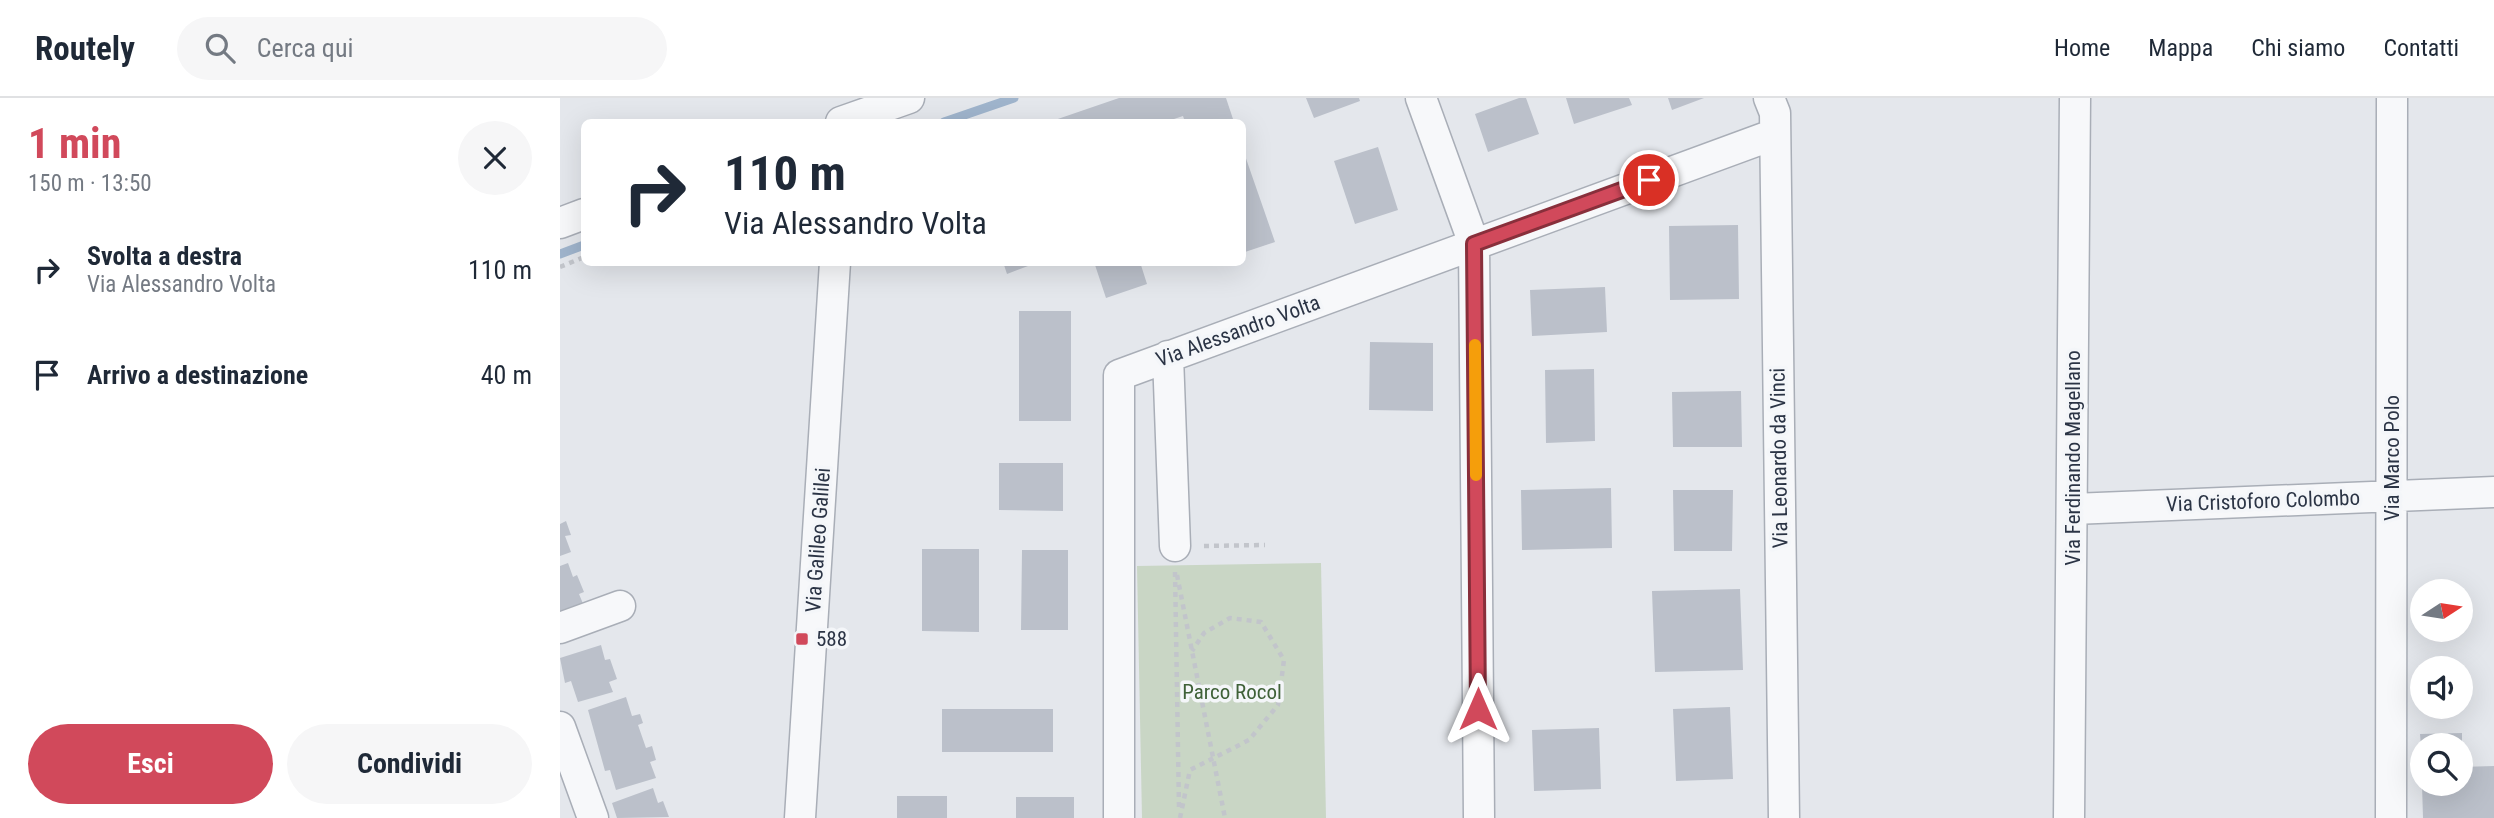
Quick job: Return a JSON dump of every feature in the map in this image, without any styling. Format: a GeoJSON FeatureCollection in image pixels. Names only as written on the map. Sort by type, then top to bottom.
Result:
{"type":"FeatureCollection","features":[{"type":"Feature","properties":{"kind":"street"},"geometry":{"type":"LineString","coordinates":[[851,116],[909,98]]}},
{"type":"Feature","properties":{"kind":"street"},"geometry":{"type":"LineString","coordinates":[[1421,98],[1474,244],[1479,818]]}},
{"type":"Feature","properties":{"kind":"street","name":"Via Leonardo da Vinci"},"geometry":{"type":"LineString","coordinates":[[1769,98],[1774,113],[1784,818]]}},
{"type":"Feature","properties":{"kind":"street","name":"Via Ferdinando Magellano"},"geometry":{"type":"LineString","coordinates":[[2069,818],[2075,98]]}},
{"type":"Feature","properties":{"kind":"street","name":"Via Marco Polo"},"geometry":{"type":"LineString","coordinates":[[2391,818],[2392,98]]}},
{"type":"Feature","properties":{"kind":"street","name":"Via Alessandro Volta"},"geometry":{"type":"LineString","coordinates":[[1119,818],[1119,375],[1774,134]]}},
{"type":"Feature","properties":{"kind":"street"},"geometry":{"type":"LineString","coordinates":[[560,223],[581,216]]}},
{"type":"Feature","properties":{"kind":"street","name":"Via Galileo Galilei"},"geometry":{"type":"LineString","coordinates":[[800,818],[835,266]]}},
{"type":"Feature","properties":{"kind":"street"},"geometry":{"type":"LineString","coordinates":[[1168,356],[1175,546]]}},
{"type":"Feature","properties":{"kind":"street","name":"Via Cristoforo Colombo"},"geometry":{"type":"LineString","coordinates":[[2073,509],[2494,492]]}},
{"type":"Feature","properties":{"kind":"street"},"geometry":{"type":"LineString","coordinates":[[560,628],[620,606]]}},
{"type":"Feature","properties":{"kind":"street"},"geometry":{"type":"LineString","coordinates":[[560,727],[593,818]]}},
{"type":"Feature","properties":{"kind":"path"},"geometry":{"type":"LineString","coordinates":[[560,267],[581,258]]}},
{"type":"Feature","properties":{"kind":"path"},"geometry":{"type":"LineString","coordinates":[[1179,817],[1175,564],[1225,818]]}},
{"type":"Feature","properties":{"kind":"path"},"geometry":{"type":"LineString","coordinates":[[1179,817],[1190,770],[1249,740],[1278,705],[1284,660],[1261,622],[1230,618],[1204,633],[1192,651]]}},
{"type":"Feature","properties":{"kind":"green space","name":"Parco Rocol"},"geometry":{"type":"Polygon","coordinates":[[[1321,563],[1326,818],[1142,818],[1137,566],[1321,563]]]}},
{"type":"Feature","properties":{"kind":"building"},"geometry":{"type":"Polygon","coordinates":[[[1119,98],[1226,98],[1233,119],[1184,119],[1183,116],[1174,119],[1058,119],[1119,98]]]}},
{"type":"Feature","properties":{"kind":"building"},"geometry":{"type":"Polygon","coordinates":[[[1306,98],[1359,98],[1360,101],[1314,118],[1306,98]]]}},
{"type":"Feature","properties":{"kind":"building"},"geometry":{"type":"Polygon","coordinates":[[[1526,98],[1539,134],[1488,152],[1475,114],[1526,98]]]}},
{"type":"Feature","properties":{"kind":"building"},"geometry":{"type":"Polygon","coordinates":[[[1566,98],[1629,98],[1632,105],[1574,124],[1566,98]]]}},
{"type":"Feature","properties":{"kind":"building"},"geometry":{"type":"Polygon","coordinates":[[[1668,98],[1704,98],[1672,110],[1668,98]]]}},
{"type":"Feature","properties":{"kind":"building"},"geometry":{"type":"Polygon","coordinates":[[[1378,147],[1398,210],[1355,224],[1334,161],[1378,147]]]}},
{"type":"Feature","properties":{"kind":"building"},"geometry":{"type":"Polygon","coordinates":[[[1246,159],[1275,242],[1246,252],[1246,159]]]}},
{"type":"Feature","properties":{"kind":"building"},"geometry":{"type":"Polygon","coordinates":[[[1738,225],[1739,299],[1670,300],[1669,226],[1738,225]]]}},
{"type":"Feature","properties":{"kind":"building"},"geometry":{"type":"Polygon","coordinates":[[[1004,266],[1028,266],[1007,274],[1004,266]]]}},
{"type":"Feature","properties":{"kind":"building"},"geometry":{"type":"Polygon","coordinates":[[[1095,266],[1141,266],[1147,284],[1106,298],[1095,266]]]}},
{"type":"Feature","properties":{"kind":"building"},"geometry":{"type":"Polygon","coordinates":[[[1605,287],[1607,332],[1532,336],[1530,290],[1605,287]]]}},
{"type":"Feature","properties":{"kind":"building"},"geometry":{"type":"Polygon","coordinates":[[[1019,311],[1071,311],[1071,421],[1019,421],[1019,311]]]}},
{"type":"Feature","properties":{"kind":"building"},"geometry":{"type":"Polygon","coordinates":[[[1370,342],[1433,343],[1433,411],[1369,410],[1370,342]]]}},
{"type":"Feature","properties":{"kind":"building"},"geometry":{"type":"Polygon","coordinates":[[[1594,369],[1595,441],[1546,443],[1545,370],[1594,369]]]}},
{"type":"Feature","properties":{"kind":"building"},"geometry":{"type":"Polygon","coordinates":[[[1741,391],[1742,447],[1673,447],[1672,392],[1741,391]]]}},
{"type":"Feature","properties":{"kind":"building"},"geometry":{"type":"Polygon","coordinates":[[[999,463],[1063,463],[1063,511],[999,510],[999,463]]]}},
{"type":"Feature","properties":{"kind":"building"},"geometry":{"type":"Polygon","coordinates":[[[1611,488],[1612,548],[1522,550],[1521,490],[1611,488]]]}},
{"type":"Feature","properties":{"kind":"building"},"geometry":{"type":"Polygon","coordinates":[[[1673,490],[1733,490],[1732,551],[1674,551],[1673,490]]]}},
{"type":"Feature","properties":{"kind":"building"},"geometry":{"type":"Polygon","coordinates":[[[566,521],[571,535],[565,536],[571,552],[560,556],[560,524],[566,521]]]}},
{"type":"Feature","properties":{"kind":"building"},"geometry":{"type":"Polygon","coordinates":[[[922,549],[979,549],[979,632],[922,631],[922,549]]]}},
{"type":"Feature","properties":{"kind":"building"},"geometry":{"type":"Polygon","coordinates":[[[1022,550],[1068,550],[1068,630],[1021,630],[1022,550]]]}},
{"type":"Feature","properties":{"kind":"building"},"geometry":{"type":"Polygon","coordinates":[[[568,563],[573,577],[577,575],[584,592],[579,594],[584,606],[560,614],[560,566],[568,563]]]}},
{"type":"Feature","properties":{"kind":"building"},"geometry":{"type":"Polygon","coordinates":[[[1740,589],[1743,670],[1655,672],[1652,591],[1740,589]]]}},
{"type":"Feature","properties":{"kind":"building"},"geometry":{"type":"Polygon","coordinates":[[[601,645],[605,660],[610,659],[617,679],[609,682],[613,692],[578,702],[571,681],[565,683],[560,658],[601,645]]]}},
{"type":"Feature","properties":{"kind":"building"},"geometry":{"type":"Polygon","coordinates":[[[626,697],[632,716],[640,714],[643,723],[638,725],[646,748],[652,746],[656,760],[650,762],[656,778],[616,790],[610,770],[605,771],[588,710],[626,697]]]}},
{"type":"Feature","properties":{"kind":"building"},"geometry":{"type":"Polygon","coordinates":[[[1730,707],[1733,779],[1676,781],[1673,709],[1730,707]]]}},
{"type":"Feature","properties":{"kind":"building"},"geometry":{"type":"Polygon","coordinates":[[[942,709],[1053,709],[1053,752],[942,752],[942,709]]]}},
{"type":"Feature","properties":{"kind":"building"},"geometry":{"type":"Polygon","coordinates":[[[1599,728],[1601,789],[1534,791],[1532,730],[1599,728]]]}},
{"type":"Feature","properties":{"kind":"building"},"geometry":{"type":"Polygon","coordinates":[[[2494,766],[2494,818],[2423,818],[2422,796],[2473,796],[2473,767],[2494,766]]]}},
{"type":"Feature","properties":{"kind":"building"},"geometry":{"type":"Polygon","coordinates":[[[653,788],[658,803],[663,801],[669,817],[617,818],[612,803],[653,788]]]}},
{"type":"Feature","properties":{"kind":"building"},"geometry":{"type":"Polygon","coordinates":[[[897,796],[947,796],[947,818],[897,818],[897,796]]]}},
{"type":"Feature","properties":{"kind":"building"},"geometry":{"type":"Polygon","coordinates":[[[1016,797],[1074,797],[1074,818],[1016,818],[1016,797]]]}},
{"type":"Feature","properties":{"kind":"waterway"},"geometry":{"type":"LineString","coordinates":[[953,119],[1014,98]]}},
{"type":"Feature","properties":{"kind":"waterway"},"geometry":{"type":"LineString","coordinates":[[560,254],[581,246]]}},
{"type":"Feature","properties":{"kind":"slow traffic"},"geometry":{"type":"LineString","coordinates":[[1475,345],[1476,475]]}},
{"type":"Feature","properties":{"kind":"place","name":"588"},"geometry":{"type":"Point","coordinates":[802,639]}},
{"type":"Feature","properties":{"kind":"route"},"geometry":{"type":"LineString","coordinates":[[1478,709],[1474,244],[1649,180]]}}]}
